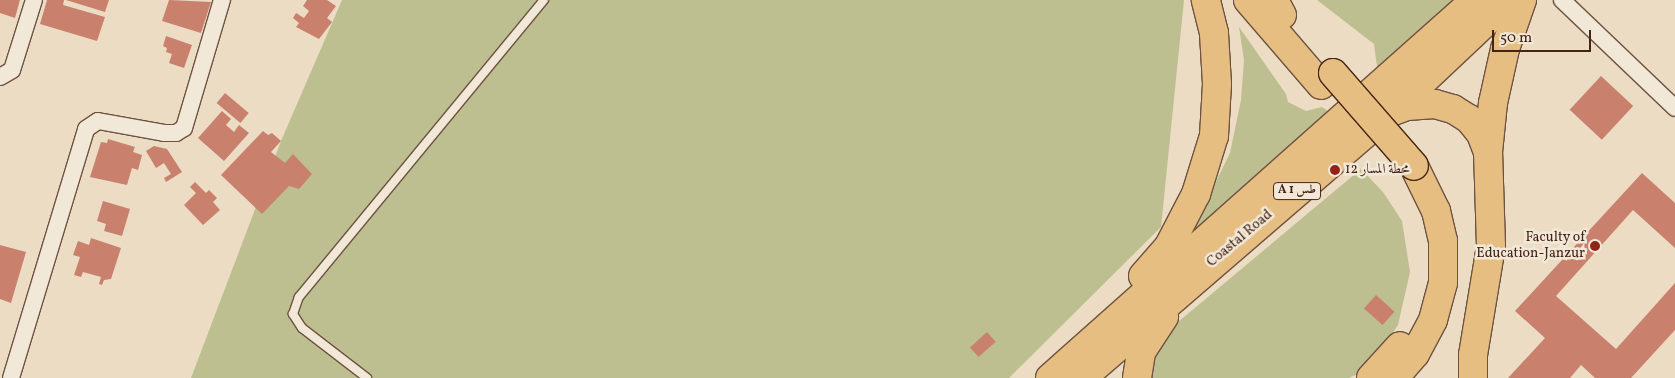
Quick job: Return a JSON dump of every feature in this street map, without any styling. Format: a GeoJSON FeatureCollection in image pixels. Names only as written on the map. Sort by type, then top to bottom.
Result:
{"type":"FeatureCollection","features":[{"type":"Feature","properties":{"kind":"highway"},"geometry":{"type":"LineString","coordinates":[[1093,337],[1168,246],[1196,194],[1214,136],[1217,84],[1214,33],[1206,0]]}},
{"type":"Feature","properties":{"kind":"highway"},"geometry":{"type":"LineString","coordinates":[[1248,0],[1327,80],[1407,171],[1436,211],[1443,241],[1443,283],[1433,320],[1416,354],[1394,378]]}},
{"type":"Feature","properties":{"kind":"highway"},"geometry":{"type":"LineString","coordinates":[[1450,24],[1465,0]]}},
{"type":"Feature","properties":{"kind":"highway","name":"Coastal Road"},"geometry":{"type":"LineString","coordinates":[[1050,378],[1093,337],[1475,0]]}},
{"type":"Feature","properties":{"kind":"highway","name":"Coastal Road"},"geometry":{"type":"LineString","coordinates":[[1082,378],[1194,278],[1389,113],[1509,0]]}},
{"type":"Feature","properties":{"kind":"highway"},"geometry":{"type":"LineString","coordinates":[[1473,378],[1473,354],[1491,246],[1488,152],[1493,103],[1505,49],[1522,0]]}},
{"type":"Feature","properties":{"kind":"highway"},"geometry":{"type":"LineString","coordinates":[[1275,5],[1327,80]]}},
{"type":"Feature","properties":{"kind":"highway"},"geometry":{"type":"LineString","coordinates":[[1389,113],[1407,106],[1435,104],[1453,109],[1469,119],[1481,134],[1488,152]]}},
{"type":"Feature","properties":{"kind":"highway"},"geometry":{"type":"LineString","coordinates":[[1371,378],[1400,345],[1417,312],[1425,279],[1424,233],[1410,190],[1407,171]]}},
{"type":"Feature","properties":{"kind":"highway"},"geometry":{"type":"LineString","coordinates":[[1136,378],[1142,352],[1151,335],[1194,278]]}},
{"type":"Feature","properties":{"kind":"street"},"geometry":{"type":"LineString","coordinates":[[0,76],[12,70],[34,0]]}},
{"type":"Feature","properties":{"kind":"street"},"geometry":{"type":"LineString","coordinates":[[11,378],[86,130],[98,121],[164,133],[176,133],[184,128],[222,0]]}},
{"type":"Feature","properties":{"kind":"street"},"geometry":{"type":"LineString","coordinates":[[1562,0],[1675,108]]}},
{"type":"Feature","properties":{"kind":"lane"},"geometry":{"type":"LineString","coordinates":[[367,378],[302,328],[293,314],[299,297],[544,0]]}},
{"type":"Feature","properties":{"kind":"green space"},"geometry":{"type":"Polygon","coordinates":[[[342,0],[1184,0],[1161,227],[1009,378],[191,378],[281,141],[342,0]]]}},
{"type":"Feature","properties":{"kind":"green space"},"geometry":{"type":"Polygon","coordinates":[[[1317,0],[1453,0],[1399,57],[1378,74],[1374,44],[1317,0]]]}},
{"type":"Feature","properties":{"kind":"green space"},"geometry":{"type":"Polygon","coordinates":[[[1239,27],[1286,94],[1288,102],[1306,111],[1322,107],[1332,114],[1182,250],[1230,153],[1241,100],[1244,60],[1239,27]]]}},
{"type":"Feature","properties":{"kind":"green space"},"geometry":{"type":"Polygon","coordinates":[[[1361,169],[1383,192],[1402,221],[1410,272],[1398,325],[1380,352],[1362,372],[1349,378],[1148,378],[1152,352],[1166,332],[1361,169]]]}},
{"type":"Feature","properties":{"kind":"building"},"geometry":{"type":"Polygon","coordinates":[[[0,0],[20,0],[15,18],[0,13],[0,0]]]}},
{"type":"Feature","properties":{"kind":"building"},"geometry":{"type":"Polygon","coordinates":[[[47,0],[64,0],[63,5],[105,17],[97,41],[40,24],[47,0]]]}},
{"type":"Feature","properties":{"kind":"building"},"geometry":{"type":"Polygon","coordinates":[[[66,0],[109,0],[105,12],[66,0]]]}},
{"type":"Feature","properties":{"kind":"building"},"geometry":{"type":"Polygon","coordinates":[[[169,0],[211,2],[201,33],[162,21],[169,0]]]}},
{"type":"Feature","properties":{"kind":"building"},"geometry":{"type":"Polygon","coordinates":[[[307,0],[327,0],[336,6],[327,18],[332,22],[319,39],[296,27],[299,23],[293,18],[296,13],[304,18],[309,11],[303,6],[307,0]]]}},
{"type":"Feature","properties":{"kind":"building"},"geometry":{"type":"Polygon","coordinates":[[[166,36],[192,45],[184,68],[169,63],[172,54],[166,52],[167,48],[163,46],[166,36]]]}},
{"type":"Feature","properties":{"kind":"building"},"geometry":{"type":"Polygon","coordinates":[[[1601,76],[1633,106],[1602,140],[1570,110],[1601,76]]]}},
{"type":"Feature","properties":{"kind":"building"},"geometry":{"type":"Polygon","coordinates":[[[225,93],[249,113],[240,123],[217,103],[225,93]]]}},
{"type":"Feature","properties":{"kind":"building"},"geometry":{"type":"Polygon","coordinates":[[[222,111],[231,119],[226,125],[234,132],[239,125],[249,133],[224,161],[198,138],[222,111]]]}},
{"type":"Feature","properties":{"kind":"building"},"geometry":{"type":"Polygon","coordinates":[[[263,131],[268,135],[272,133],[281,141],[271,152],[285,163],[293,154],[312,174],[299,189],[289,186],[262,214],[221,175],[263,131]]]}},
{"type":"Feature","properties":{"kind":"building"},"geometry":{"type":"Polygon","coordinates":[[[108,139],[135,147],[133,152],[142,155],[138,170],[132,168],[127,185],[90,177],[101,142],[107,143],[108,139]]]}},
{"type":"Feature","properties":{"kind":"building"},"geometry":{"type":"Polygon","coordinates":[[[154,146],[167,149],[182,172],[166,182],[164,178],[171,174],[164,163],[156,168],[146,151],[154,146]]]}},
{"type":"Feature","properties":{"kind":"building"},"geometry":{"type":"Polygon","coordinates":[[[1642,173],[1675,203],[1675,248],[1633,210],[1556,296],[1616,349],[1675,283],[1675,330],[1631,378],[1595,378],[1581,365],[1570,378],[1508,378],[1545,338],[1515,311],[1642,173]]]}},
{"type":"Feature","properties":{"kind":"building"},"geometry":{"type":"Polygon","coordinates":[[[195,182],[206,193],[209,190],[217,198],[213,202],[220,210],[203,225],[184,205],[196,193],[190,187],[195,182]]]}},
{"type":"Feature","properties":{"kind":"building"},"geometry":{"type":"Polygon","coordinates":[[[103,201],[130,209],[122,236],[104,231],[106,224],[97,221],[103,201]]]}},
{"type":"Feature","properties":{"kind":"building"},"geometry":{"type":"Polygon","coordinates":[[[91,238],[121,248],[111,279],[104,280],[102,285],[99,284],[101,277],[83,272],[81,277],[74,275],[80,257],[73,255],[78,241],[89,245],[91,238]]]}},
{"type":"Feature","properties":{"kind":"building"},"geometry":{"type":"Polygon","coordinates":[[[0,245],[26,252],[11,303],[0,299],[0,245]]]}},
{"type":"Feature","properties":{"kind":"building"},"geometry":{"type":"Polygon","coordinates":[[[1376,295],[1395,312],[1383,325],[1364,308],[1376,295]]]}},
{"type":"Feature","properties":{"kind":"building"},"geometry":{"type":"Polygon","coordinates":[[[987,332],[996,342],[979,357],[970,347],[987,332]]]}},
{"type":"Feature","properties":{"kind":"place","name":"محطة المسار 12"},"geometry":{"type":"Point","coordinates":[1335,170]}},
{"type":"Feature","properties":{"kind":"place","name":"Faculty of Education-Janzur"},"geometry":{"type":"Point","coordinates":[1595,246]}}]}
